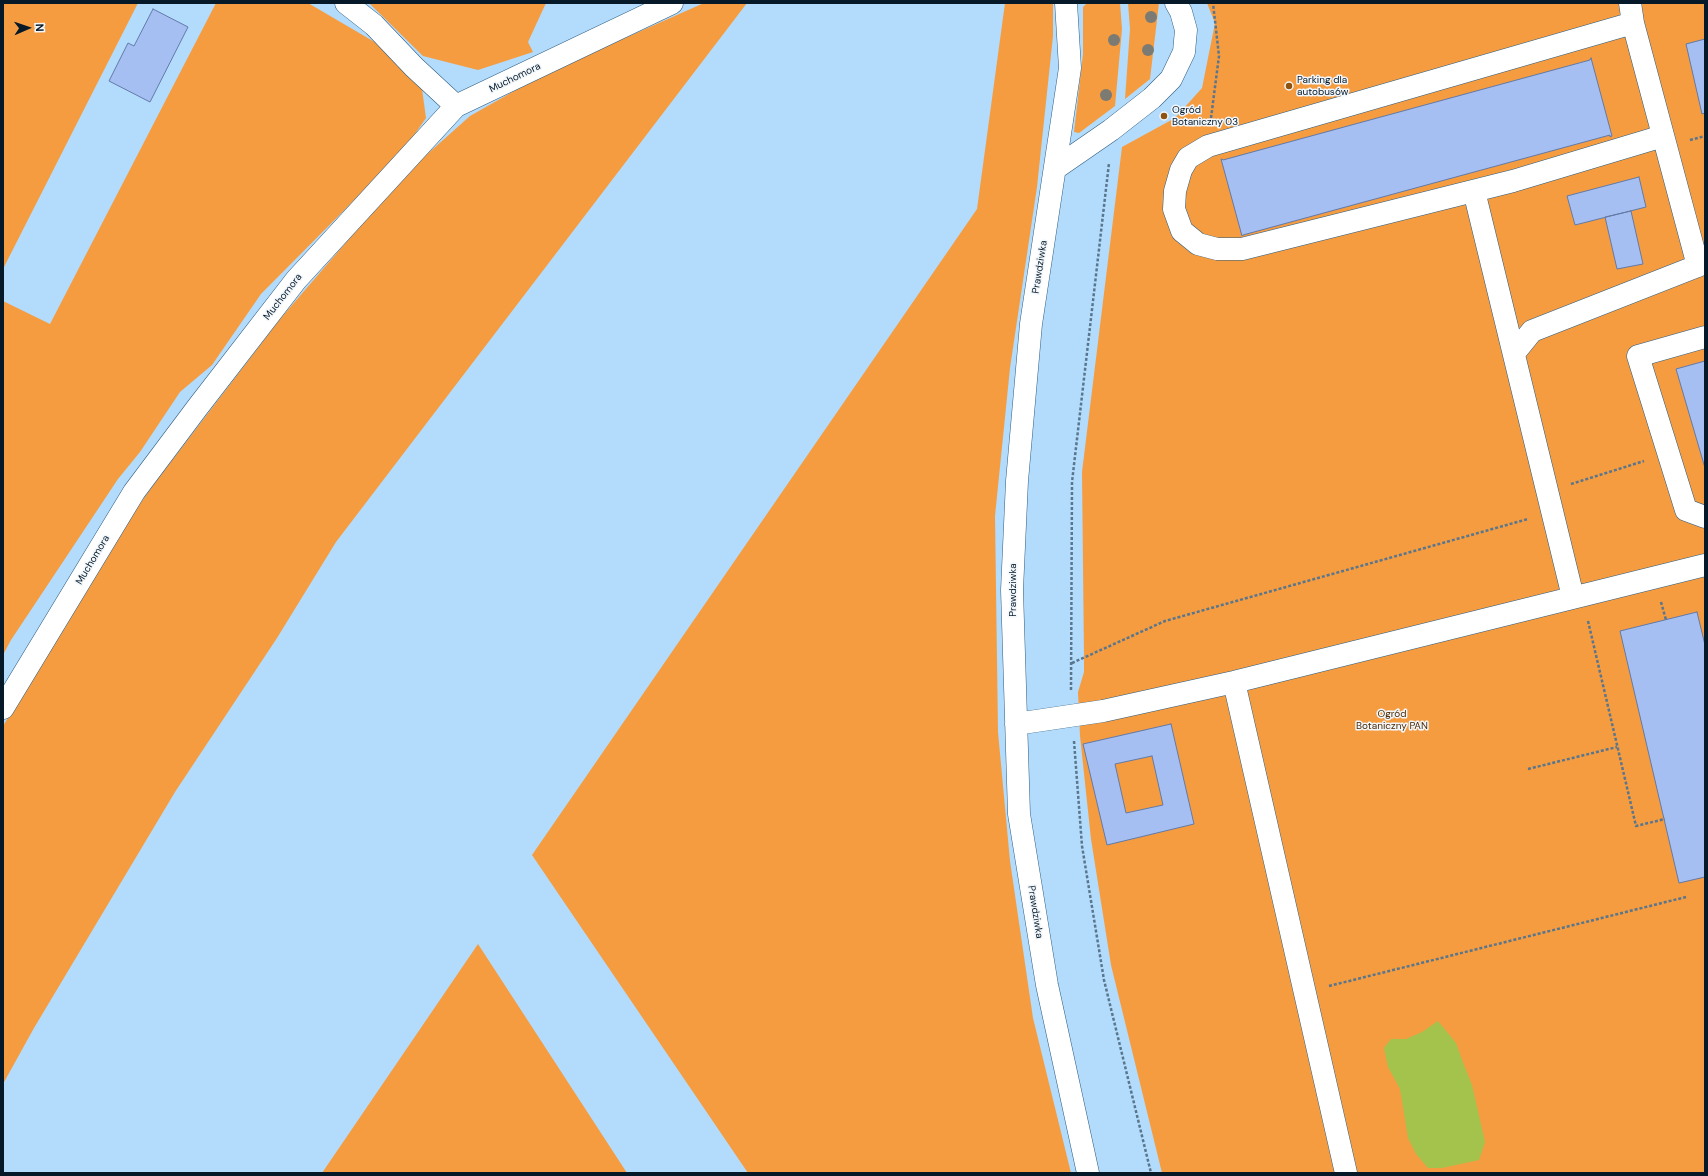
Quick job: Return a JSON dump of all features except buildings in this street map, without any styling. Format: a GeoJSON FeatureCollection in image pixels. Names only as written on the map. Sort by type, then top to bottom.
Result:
{"type":"FeatureCollection","features":[{"type":"Feature","properties":{"kind":"street"},"geometry":{"type":"LineString","coordinates":[[346,3],[374,25],[414,67],[456,106]]}},
{"type":"Feature","properties":{"kind":"street","name":"Muchomora"},"geometry":{"type":"LineString","coordinates":[[3,708],[134,492],[183,426],[296,280],[456,106],[672,3]]}},
{"type":"Feature","properties":{"kind":"street","name":"Prawdziwka"},"geometry":{"type":"LineString","coordinates":[[1066,3],[1070,68],[1056,168],[1031,324],[1017,481],[1012,590],[1019,814],[1047,985],[1088,1173]]}},
{"type":"Feature","properties":{"kind":"street"},"geometry":{"type":"LineString","coordinates":[[1056,168],[1111,130],[1152,98],[1171,79],[1184,52],[1186,30],[1181,12],[1176,3]]}},
{"type":"Feature","properties":{"kind":"street"},"geometry":{"type":"LineString","coordinates":[[1515,352],[1532,331],[1702,265],[1663,136],[1631,13],[1208,146],[1188,158],[1181,170],[1175,190],[1174,209],[1182,232],[1198,244],[1217,249],[1242,249],[1474,191],[1663,136]]}},
{"type":"Feature","properties":{"kind":"street"},"geometry":{"type":"LineString","coordinates":[[1474,191],[1551,502],[1578,596]]}},
{"type":"Feature","properties":{"kind":"street"},"geometry":{"type":"LineString","coordinates":[[1705,337],[1638,356],[1686,510],[1705,517]]}},
{"type":"Feature","properties":{"kind":"street"},"geometry":{"type":"LineString","coordinates":[[1016,724],[1103,711],[1234,682],[1705,565]]}},
{"type":"Feature","properties":{"kind":"street"},"geometry":{"type":"LineString","coordinates":[[1234,682],[1346,1173]]}},
{"type":"Feature","properties":{"kind":"path"},"geometry":{"type":"LineString","coordinates":[[1208,146],[1220,56],[1213,3]]}},
{"type":"Feature","properties":{"kind":"path"},"geometry":{"type":"LineString","coordinates":[[1109,163],[1072,482],[1072,716],[1082,846],[1104,980],[1151,1173]]}},
{"type":"Feature","properties":{"kind":"path"},"geometry":{"type":"LineString","coordinates":[[1072,663],[1165,622],[1551,502],[1668,453]]}},
{"type":"Feature","properties":{"kind":"path"},"geometry":{"type":"LineString","coordinates":[[1578,596],[1636,826],[1664,819]]}},
{"type":"Feature","properties":{"kind":"path"},"geometry":{"type":"LineString","coordinates":[[1528,769],[1617,747]]}},
{"type":"Feature","properties":{"kind":"path"},"geometry":{"type":"LineString","coordinates":[[1305,992],[1686,898]]}},
{"type":"Feature","properties":{"kind":"green space"},"geometry":{"type":"Polygon","coordinates":[[[3,3],[138,3],[3,269],[3,3]]]}},
{"type":"Feature","properties":{"kind":"green space"},"geometry":{"type":"Polygon","coordinates":[[[216,3],[308,3],[378,44],[422,89],[426,118],[403,151],[261,294],[212,365],[180,392],[140,452],[118,479],[11,640],[3,655],[3,301],[50,324],[216,3]]]}},
{"type":"Feature","properties":{"kind":"green space"},"geometry":{"type":"Polygon","coordinates":[[[369,3],[546,3],[528,42],[533,52],[478,70],[423,56],[369,3]]]}},
{"type":"Feature","properties":{"kind":"green space"},"geometry":{"type":"Polygon","coordinates":[[[704,3],[747,3],[336,542],[277,638],[175,792],[34,1028],[3,1084],[3,726],[126,523],[280,319],[405,174],[470,116],[546,73],[704,3]]]}},
{"type":"Feature","properties":{"kind":"green space"},"geometry":{"type":"Polygon","coordinates":[[[1005,3],[1053,3],[1053,36],[1037,187],[1010,368],[995,516],[998,732],[1010,861],[1033,1018],[1071,1173],[748,1173],[532,855],[977,209],[1005,3]]]}},
{"type":"Feature","properties":{"kind":"green space"},"geometry":{"type":"Polygon","coordinates":[[[1087,3],[1120,3],[1122,29],[1115,106],[1079,133],[1074,132],[1083,54],[1083,7],[1087,3]]]}},
{"type":"Feature","properties":{"kind":"green space"},"geometry":{"type":"Polygon","coordinates":[[[1128,3],[1159,3],[1150,79],[1125,99],[1130,29],[1128,3]]]}},
{"type":"Feature","properties":{"kind":"green space","name":"Ogród Botaniczny PAN"},"geometry":{"type":"Polygon","coordinates":[[[1207,3],[1705,3],[1705,1173],[1162,1173],[1111,965],[1091,839],[1080,736],[1078,692],[1084,672],[1082,472],[1122,147],[1175,118],[1202,88],[1215,23],[1207,3]]]}},
{"type":"Feature","properties":{"kind":"green space"},"geometry":{"type":"Polygon","coordinates":[[[478,944],[627,1173],[322,1173],[478,944]]]}},
{"type":"Feature","properties":{"kind":"shaded area"},"geometry":{"type":"Polygon","coordinates":[[[1438,1021],[1456,1043],[1472,1085],[1485,1142],[1479,1160],[1442,1168],[1428,1168],[1416,1154],[1408,1138],[1400,1089],[1388,1067],[1384,1048],[1391,1039],[1406,1039],[1422,1032],[1438,1021]]]}},
{"type":"Feature","properties":{"kind":"place","name":"Parking dla autobusów"},"geometry":{"type":"Point","coordinates":[1289,86]}},
{"type":"Feature","properties":{"kind":"place","name":"Ogród Botaniczny 03"},"geometry":{"type":"Point","coordinates":[1164,116]}}]}
